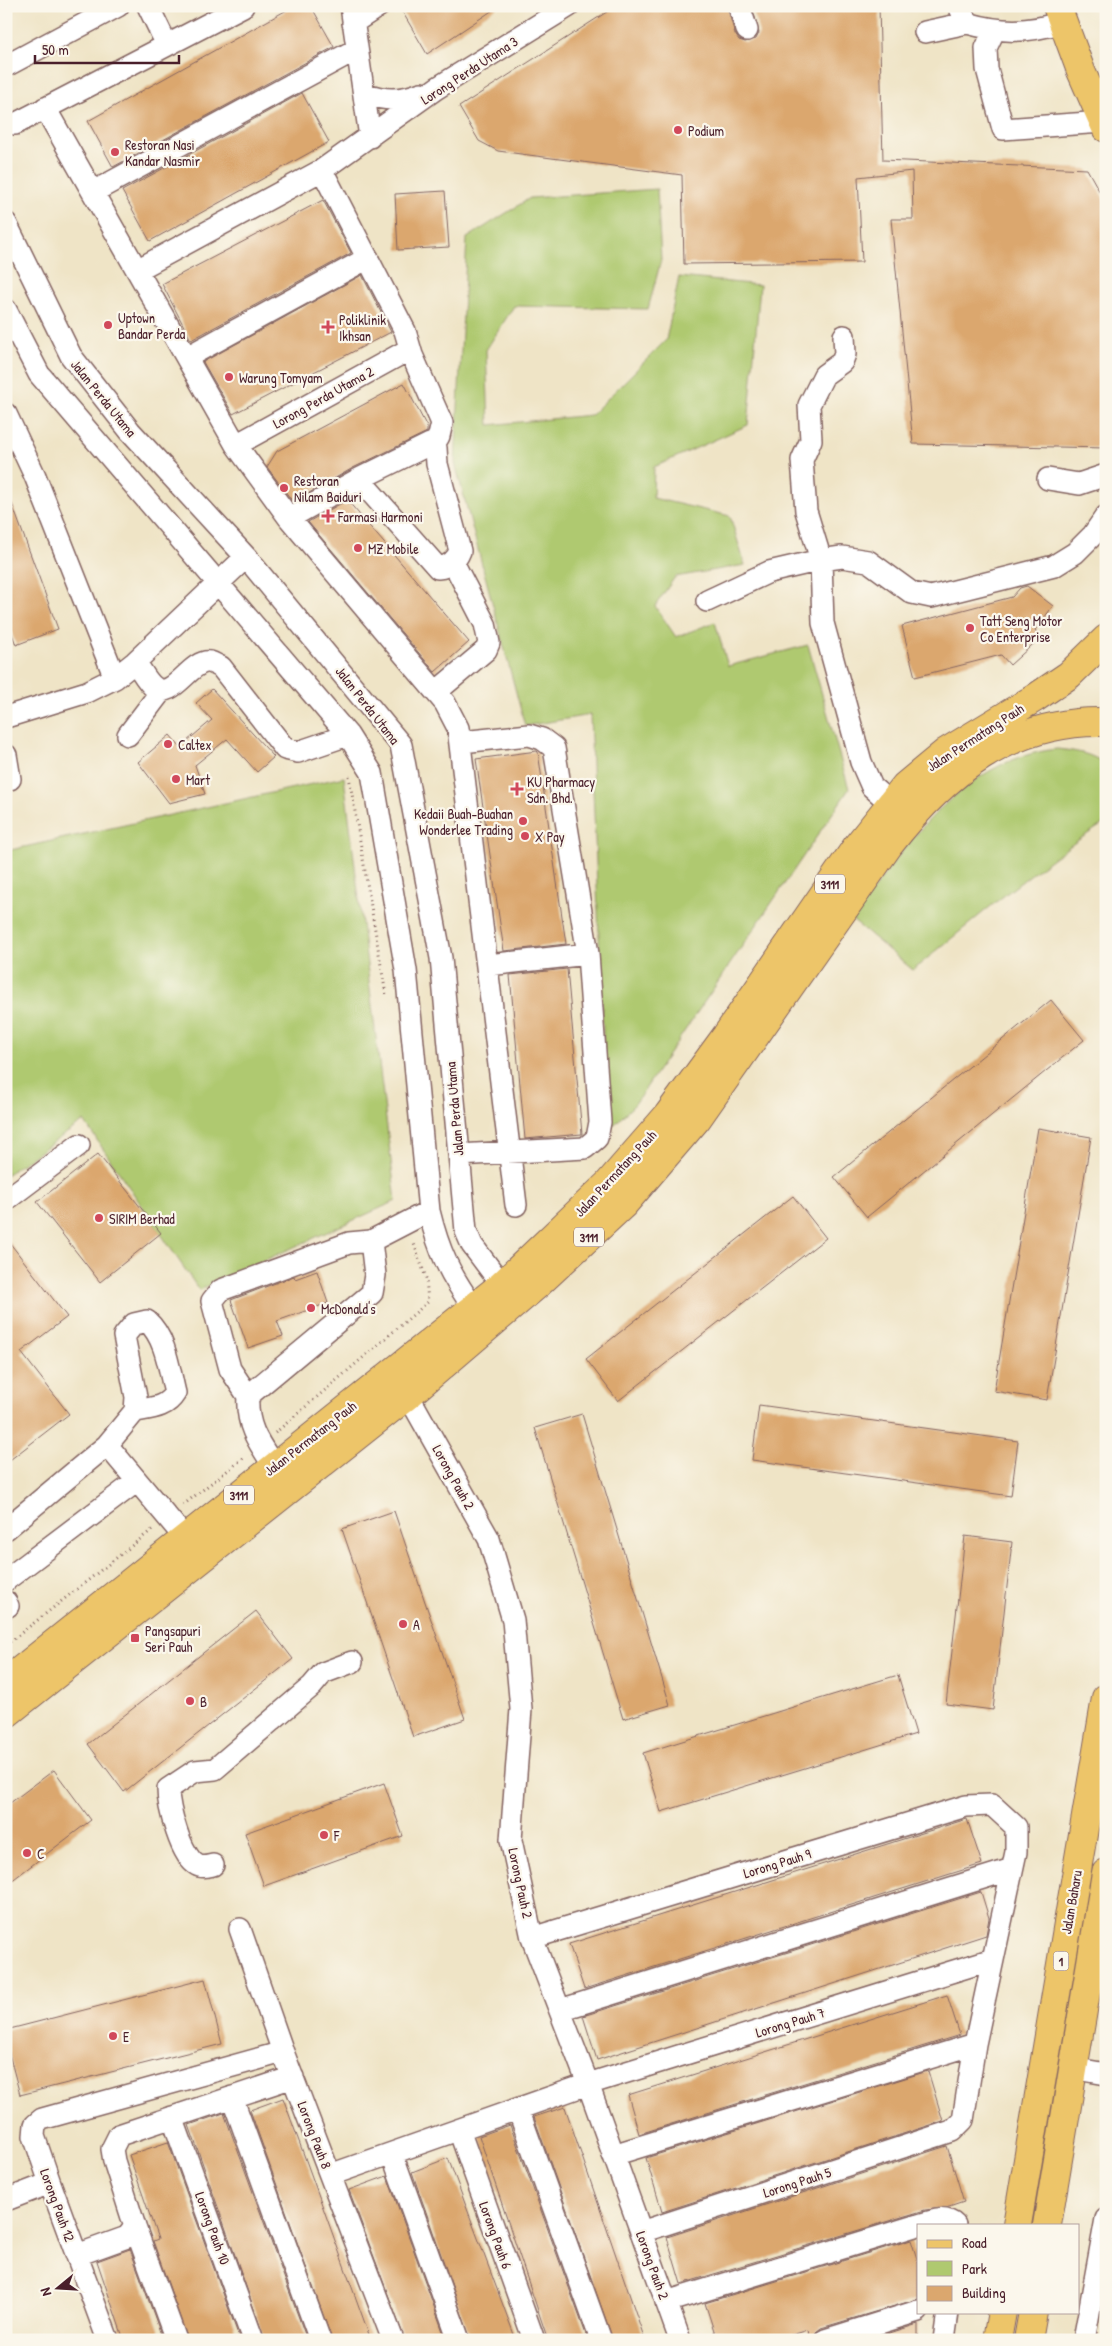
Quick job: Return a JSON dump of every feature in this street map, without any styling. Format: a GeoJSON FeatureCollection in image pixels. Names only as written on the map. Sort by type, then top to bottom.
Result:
{"type":"FeatureCollection","features":[{"type":"Feature","properties":{"kind":"main road"},"geometry":{"type":"LineString","coordinates":[[1060,14],[1104,125]]}},
{"type":"Feature","properties":{"kind":"main road","name":"Jalan Permatang Pauh"},"geometry":{"type":"LineString","coordinates":[[6,1682],[502,1285],[608,1184],[668,1115],[726,1036],[857,846],[890,803],[906,786],[946,752],[1053,686],[1085,661],[1106,639]]}},
{"type":"Feature","properties":{"kind":"main road","name":"Jalan Permatang Pauh"},"geometry":{"type":"LineString","coordinates":[[6,1714],[408,1395],[545,1278],[624,1204],[676,1146],[708,1104],[855,891],[904,826],[925,803],[962,770],[997,746],[1049,726],[1065,723],[1105,722]]}},
{"type":"Feature","properties":{"kind":"main road","name":"Jalan Baharu"},"geometry":{"type":"LineString","coordinates":[[1017,2224],[1106,1698]]}},
{"type":"Feature","properties":{"kind":"main road","name":"1"},"geometry":{"type":"LineString","coordinates":[[1047,2224],[1106,1873]]}},
{"type":"Feature","properties":{"kind":"main road"},"geometry":{"type":"LineString","coordinates":[[997,2340],[1002,2314]]}},
{"type":"Feature","properties":{"kind":"main road"},"geometry":{"type":"LineString","coordinates":[[1028,2340],[1032,2314]]}},
{"type":"Feature","properties":{"kind":"street"},"geometry":{"type":"LineString","coordinates":[[6,66],[118,6]]}},
{"type":"Feature","properties":{"kind":"street"},"geometry":{"type":"LineString","coordinates":[[148,6],[167,45]]}},
{"type":"Feature","properties":{"kind":"street"},"geometry":{"type":"LineString","coordinates":[[15,124],[243,6]]}},
{"type":"Feature","properties":{"kind":"street"},"geometry":{"type":"LineString","coordinates":[[370,137],[352,14],[379,6]]}},
{"type":"Feature","properties":{"kind":"street","name":"Lorong Perda Utama 3"},"geometry":{"type":"LineString","coordinates":[[137,270],[322,170],[437,88],[569,6]]}},
{"type":"Feature","properties":{"kind":"street"},"geometry":{"type":"LineString","coordinates":[[739,6],[747,30]]}},
{"type":"Feature","properties":{"kind":"street"},"geometry":{"type":"LineString","coordinates":[[925,32],[963,15],[994,31],[1039,29],[1060,14]]}},
{"type":"Feature","properties":{"kind":"street"},"geometry":{"type":"LineString","coordinates":[[994,31],[986,48],[987,69],[1003,129],[1104,125]]}},
{"type":"Feature","properties":{"kind":"street"},"geometry":{"type":"LineString","coordinates":[[93,192],[357,49]]}},
{"type":"Feature","properties":{"kind":"street"},"geometry":{"type":"LineString","coordinates":[[364,93],[394,101],[437,88]]}},
{"type":"Feature","properties":{"kind":"street"},"geometry":{"type":"LineString","coordinates":[[45,108],[236,445],[288,518],[436,692],[453,715],[461,742],[516,1205]]}},
{"type":"Feature","properties":{"kind":"street"},"geometry":{"type":"LineString","coordinates":[[322,170],[405,331],[410,349],[442,423],[439,436],[433,446]]}},
{"type":"Feature","properties":{"kind":"street","name":"Jalan Perda Utama"},"geometry":{"type":"LineString","coordinates":[[6,223],[70,356],[130,431],[246,557],[400,745],[441,958],[466,1231],[472,1245],[502,1285]]}},
{"type":"Feature","properties":{"kind":"street"},"geometry":{"type":"LineString","coordinates":[[187,357],[368,258]]}},
{"type":"Feature","properties":{"kind":"street"},"geometry":{"type":"LineString","coordinates":[[6,310],[39,374],[348,735],[372,773],[405,960],[429,1212],[445,1263],[474,1308]]}},
{"type":"Feature","properties":{"kind":"street"},"geometry":{"type":"LineString","coordinates":[[844,336],[845,354],[842,362],[824,375],[809,405],[810,440],[802,460],[806,511],[821,560],[823,623],[861,762],[872,787],[890,803]]}},
{"type":"Feature","properties":{"kind":"street","name":"Lorong Perda Utama 2"},"geometry":{"type":"LineString","coordinates":[[236,445],[410,349]]}},
{"type":"Feature","properties":{"kind":"street"},"geometry":{"type":"LineString","coordinates":[[6,414],[36,476],[115,678]]}},
{"type":"Feature","properties":{"kind":"street"},"geometry":{"type":"LineString","coordinates":[[288,518],[359,479],[430,444],[436,448],[437,464],[460,551],[453,562],[446,567],[438,568],[359,479]]}},
{"type":"Feature","properties":{"kind":"street"},"geometry":{"type":"LineString","coordinates":[[1048,478],[1079,484],[1106,475]]}},
{"type":"Feature","properties":{"kind":"street"},"geometry":{"type":"LineString","coordinates":[[707,601],[769,572],[842,557],[868,561],[912,593],[931,597],[1054,566],[1075,553],[1093,535],[1106,516]]}},
{"type":"Feature","properties":{"kind":"street"},"geometry":{"type":"LineString","coordinates":[[6,717],[88,692],[115,678],[135,662],[246,557]]}},
{"type":"Feature","properties":{"kind":"street"},"geometry":{"type":"LineString","coordinates":[[436,692],[486,650],[489,643],[485,624],[453,562]]}},
{"type":"Feature","properties":{"kind":"street"},"geometry":{"type":"LineString","coordinates":[[135,662],[154,687],[162,690],[170,689],[198,664],[210,662],[221,668],[285,749],[298,752],[348,735]]}},
{"type":"Feature","properties":{"kind":"street"},"geometry":{"type":"LineString","coordinates":[[128,735],[162,690]]}},
{"type":"Feature","properties":{"kind":"street"},"geometry":{"type":"LineString","coordinates":[[458,1155],[585,1148],[597,1138],[600,1122],[588,954],[554,748],[542,739],[529,735],[461,742]]}},
{"type":"Feature","properties":{"kind":"street"},"geometry":{"type":"LineString","coordinates":[[6,755],[10,779]]}},
{"type":"Feature","properties":{"kind":"street"},"geometry":{"type":"LineString","coordinates":[[488,965],[588,954]]}},
{"type":"Feature","properties":{"kind":"street"},"geometry":{"type":"LineString","coordinates":[[6,1200],[79,1145]]}},
{"type":"Feature","properties":{"kind":"street"},"geometry":{"type":"LineString","coordinates":[[274,1466],[252,1431],[246,1413],[248,1396],[230,1369],[212,1301],[222,1290],[349,1243],[371,1241],[429,1212]]}},
{"type":"Feature","properties":{"kind":"street"},"geometry":{"type":"LineString","coordinates":[[248,1396],[372,1294],[375,1275],[371,1241]]}},
{"type":"Feature","properties":{"kind":"street","name":"Lorong Pauh 2"},"geometry":{"type":"LineString","coordinates":[[408,1395],[489,1539],[513,1620],[521,1709],[511,1840],[532,1938],[588,2084],[680,2340]]}},
{"type":"Feature","properties":{"kind":"street"},"geometry":{"type":"LineString","coordinates":[[6,1529],[107,1446],[135,1411]]}},
{"type":"Feature","properties":{"kind":"street"},"geometry":{"type":"LineString","coordinates":[[107,1446],[185,1538]]}},
{"type":"Feature","properties":{"kind":"street"},"geometry":{"type":"LineString","coordinates":[[6,1580],[137,1482]]}},
{"type":"Feature","properties":{"kind":"street"},"geometry":{"type":"LineString","coordinates":[[213,1865],[202,1867],[195,1865],[177,1834],[168,1789],[184,1776],[196,1771],[215,1768],[312,1686],[323,1673],[352,1662]]}},
{"type":"Feature","properties":{"kind":"street","name":"Lorong Pauh 9"},"geometry":{"type":"LineString","coordinates":[[532,1938],[966,1806],[992,1805],[1016,1827],[1016,1852],[1012,1869]]}},
{"type":"Feature","properties":{"kind":"street"},"geometry":{"type":"LineString","coordinates":[[560,2010],[1012,1869],[975,2044],[613,2155]]}},
{"type":"Feature","properties":{"kind":"street","name":"Lorong Pauh 8"},"geometry":{"type":"LineString","coordinates":[[240,1929],[283,2052],[393,2340]]}},
{"type":"Feature","properties":{"kind":"street","name":"Lorong Pauh 7"},"geometry":{"type":"LineString","coordinates":[[330,2175],[588,2084],[993,1959]]}},
{"type":"Feature","properties":{"kind":"street","name":"Lorong Pauh 5"},"geometry":{"type":"LineString","coordinates":[[641,2232],[952,2131],[964,2120],[975,2044]]}},
{"type":"Feature","properties":{"kind":"street","name":"Lorong Pauh 12"},"geometry":{"type":"LineString","coordinates":[[108,2340],[34,2136],[35,2125],[42,2119],[283,2052]]}},
{"type":"Feature","properties":{"kind":"street"},"geometry":{"type":"LineString","coordinates":[[1072,2068],[1106,2074]]}},
{"type":"Feature","properties":{"kind":"street"},"geometry":{"type":"LineString","coordinates":[[176,2340],[135,2227],[112,2149],[119,2135],[293,2077]]}},
{"type":"Feature","properties":{"kind":"street"},"geometry":{"type":"LineString","coordinates":[[232,2097],[320,2340]]}},
{"type":"Feature","properties":{"kind":"street"},"geometry":{"type":"LineString","coordinates":[[518,2109],[601,2340]]}},
{"type":"Feature","properties":{"kind":"street","name":"Lorong Pauh 10"},"geometry":{"type":"LineString","coordinates":[[172,2117],[254,2340]]}},
{"type":"Feature","properties":{"kind":"street","name":"Lorong Pauh 6"},"geometry":{"type":"LineString","coordinates":[[459,2130],[534,2340]]}},
{"type":"Feature","properties":{"kind":"street"},"geometry":{"type":"LineString","coordinates":[[392,2154],[459,2340]]}},
{"type":"Feature","properties":{"kind":"street"},"geometry":{"type":"LineString","coordinates":[[6,2200],[50,2183]]}},
{"type":"Feature","properties":{"kind":"street"},"geometry":{"type":"LineString","coordinates":[[922,2224],[938,2219],[954,2224]]}},
{"type":"Feature","properties":{"kind":"street"},"geometry":{"type":"LineString","coordinates":[[1084,2340],[1099,2298],[1106,2220]]}},
{"type":"Feature","properties":{"kind":"street"},"geometry":{"type":"LineString","coordinates":[[666,2302],[917,2226]]}},
{"type":"Feature","properties":{"kind":"street"},"geometry":{"type":"LineString","coordinates":[[77,2255],[127,2236],[135,2227]]}},
{"type":"Feature","properties":{"kind":"street"},"geometry":{"type":"LineString","coordinates":[[826,2340],[917,2311]]}},
{"type":"Feature","properties":{"kind":"street"},"geometry":{"type":"LineString","coordinates":[[944,2340],[948,2314]]}},
{"type":"Feature","properties":{"kind":"green space"},"geometry":{"type":"Polygon","coordinates":[[[657,189],[661,260],[648,309],[514,306],[486,350],[489,425],[591,415],[666,340],[679,277],[760,285],[748,425],[654,467],[653,498],[730,516],[745,565],[675,577],[655,606],[676,637],[715,622],[728,666],[808,645],[849,789],[635,1104],[607,1132],[590,715],[525,726],[455,463],[467,238],[530,198],[657,189]]]}},
{"type":"Feature","properties":{"kind":"green space"},"geometry":{"type":"Polygon","coordinates":[[[1057,749],[1089,755],[1106,765],[1106,822],[1031,874],[913,970],[852,920],[914,836],[964,788],[992,770],[1023,756],[1057,749]]]}},
{"type":"Feature","properties":{"kind":"green space"},"geometry":{"type":"Polygon","coordinates":[[[344,777],[396,1201],[199,1290],[84,1121],[6,1175],[6,851],[344,777]]]}},
{"type":"Feature","properties":{"kind":"building"},"geometry":{"type":"Polygon","coordinates":[[[294,6],[311,6],[334,47],[113,167],[88,121],[294,6]]]}},
{"type":"Feature","properties":{"kind":"building"},"geometry":{"type":"Polygon","coordinates":[[[399,6],[499,6],[427,54],[399,6]]]}},
{"type":"Feature","properties":{"kind":"building"},"geometry":{"type":"Polygon","coordinates":[[[616,6],[727,6],[735,34],[739,40],[745,42],[756,39],[759,33],[752,6],[879,6],[883,160],[1087,169],[1106,203],[1106,448],[913,444],[891,219],[913,219],[912,171],[858,177],[862,262],[684,264],[682,175],[498,151],[479,141],[459,107],[616,6]]]}},
{"type":"Feature","properties":{"kind":"building"},"geometry":{"type":"Polygon","coordinates":[[[302,93],[329,142],[150,241],[122,191],[302,93]]]}},
{"type":"Feature","properties":{"kind":"building"},"geometry":{"type":"Polygon","coordinates":[[[445,191],[449,247],[398,250],[395,194],[445,191]]]}},
{"type":"Feature","properties":{"kind":"building"},"geometry":{"type":"Polygon","coordinates":[[[323,200],[351,253],[191,340],[162,284],[323,200]]]}},
{"type":"Feature","properties":{"kind":"building"},"geometry":{"type":"Polygon","coordinates":[[[362,275],[391,332],[233,414],[203,362],[362,275]]]}},
{"type":"Feature","properties":{"kind":"building"},"geometry":{"type":"Polygon","coordinates":[[[404,383],[427,427],[427,432],[353,468],[293,502],[267,467],[277,451],[404,383]]]}},
{"type":"Feature","properties":{"kind":"building"},"geometry":{"type":"Polygon","coordinates":[[[6,493],[8,493],[58,629],[16,645],[6,617],[6,493]]]}},
{"type":"Feature","properties":{"kind":"building"},"geometry":{"type":"Polygon","coordinates":[[[347,500],[469,642],[435,672],[308,522],[347,500]]]}},
{"type":"Feature","properties":{"kind":"building","name":"Tatt Seng Motor Co Enterprise"},"geometry":{"type":"Polygon","coordinates":[[[1027,586],[1053,606],[1035,630],[1041,637],[1010,665],[1001,655],[915,677],[902,626],[1012,597],[1020,588],[1027,586]]]}},
{"type":"Feature","properties":{"kind":"building"},"geometry":{"type":"Polygon","coordinates":[[[212,689],[274,757],[257,772],[227,739],[195,765],[205,794],[169,803],[138,762],[170,735],[180,747],[212,720],[196,703],[212,689]]]}},
{"type":"Feature","properties":{"kind":"building"},"geometry":{"type":"Polygon","coordinates":[[[537,751],[566,944],[504,951],[476,759],[537,751]]]}},
{"type":"Feature","properties":{"kind":"building"},"geometry":{"type":"Polygon","coordinates":[[[567,969],[582,1134],[525,1139],[510,975],[567,969]]]}},
{"type":"Feature","properties":{"kind":"building"},"geometry":{"type":"Polygon","coordinates":[[[1051,1000],[1084,1040],[867,1217],[834,1177],[1051,1000]]]}},
{"type":"Feature","properties":{"kind":"building"},"geometry":{"type":"Polygon","coordinates":[[[1038,1128],[1091,1137],[1047,1400],[994,1391],[1038,1128]]]}},
{"type":"Feature","properties":{"kind":"building","name":"SIRIM Berhad"},"geometry":{"type":"Polygon","coordinates":[[[98,1154],[161,1233],[100,1282],[37,1202],[98,1154]]]}},
{"type":"Feature","properties":{"kind":"building"},"geometry":{"type":"Polygon","coordinates":[[[793,1196],[826,1238],[618,1401],[586,1359],[793,1196]]]}},
{"type":"Feature","properties":{"kind":"building"},"geometry":{"type":"Polygon","coordinates":[[[6,1238],[67,1317],[21,1352],[69,1414],[6,1463],[6,1238]]]}},
{"type":"Feature","properties":{"kind":"building"},"geometry":{"type":"Polygon","coordinates":[[[317,1271],[328,1303],[277,1321],[283,1336],[248,1348],[231,1300],[294,1276],[295,1279],[317,1271]]]}},
{"type":"Feature","properties":{"kind":"building"},"geometry":{"type":"Polygon","coordinates":[[[759,1405],[1018,1441],[1011,1496],[752,1460],[759,1405]]]}},
{"type":"Feature","properties":{"kind":"building"},"geometry":{"type":"Polygon","coordinates":[[[582,1414],[670,1705],[623,1719],[535,1428],[582,1414]]]}},
{"type":"Feature","properties":{"kind":"building","name":"A"},"geometry":{"type":"Polygon","coordinates":[[[394,1511],[465,1719],[413,1737],[342,1529],[394,1511]]]}},
{"type":"Feature","properties":{"kind":"building"},"geometry":{"type":"Polygon","coordinates":[[[965,1536],[1012,1542],[993,1710],[946,1704],[965,1536]]]}},
{"type":"Feature","properties":{"kind":"building","name":"B"},"geometry":{"type":"Polygon","coordinates":[[[256,1611],[293,1659],[124,1792],[88,1744],[256,1611]]]}},
{"type":"Feature","properties":{"kind":"building"},"geometry":{"type":"Polygon","coordinates":[[[898,1675],[916,1734],[661,1812],[643,1753],[898,1675]]]}},
{"type":"Feature","properties":{"kind":"building","name":"C"},"geometry":{"type":"Polygon","coordinates":[[[54,1770],[91,1820],[6,1885],[6,1806],[54,1770]]]}},
{"type":"Feature","properties":{"kind":"building","name":"F"},"geometry":{"type":"Polygon","coordinates":[[[384,1783],[403,1836],[264,1886],[245,1833],[384,1783]]]}},
{"type":"Feature","properties":{"kind":"building"},"geometry":{"type":"Polygon","coordinates":[[[967,1819],[982,1864],[584,1989],[569,1944],[967,1819]]]}},
{"type":"Feature","properties":{"kind":"building"},"geometry":{"type":"Polygon","coordinates":[[[981,1892],[989,1918],[986,1935],[597,2060],[583,2016],[981,1892]]]}},
{"type":"Feature","properties":{"kind":"building","name":"E"},"geometry":{"type":"Polygon","coordinates":[[[205,1979],[222,2044],[20,2095],[6,2042],[6,2030],[205,1979]]]}},
{"type":"Feature","properties":{"kind":"building"},"geometry":{"type":"Polygon","coordinates":[[[947,1995],[960,2035],[639,2134],[628,2095],[947,1995]]]}},
{"type":"Feature","properties":{"kind":"building"},"geometry":{"type":"Polygon","coordinates":[[[928,2071],[943,2121],[662,2212],[646,2158],[928,2071]]]}},
{"type":"Feature","properties":{"kind":"building"},"geometry":{"type":"Polygon","coordinates":[[[283,2098],[371,2340],[332,2340],[250,2110],[283,2098]]]}},
{"type":"Feature","properties":{"kind":"building"},"geometry":{"type":"Polygon","coordinates":[[[565,2107],[645,2340],[613,2340],[534,2117],[565,2107]]]}},
{"type":"Feature","properties":{"kind":"building"},"geometry":{"type":"Polygon","coordinates":[[[224,2113],[307,2340],[265,2340],[189,2125],[224,2113]]]}},
{"type":"Feature","properties":{"kind":"building"},"geometry":{"type":"Polygon","coordinates":[[[510,2125],[588,2340],[548,2340],[479,2136],[510,2125]]]}},
{"type":"Feature","properties":{"kind":"building"},"geometry":{"type":"Polygon","coordinates":[[[168,2142],[240,2340],[188,2340],[153,2241],[158,2239],[129,2155],[168,2142]]]}},
{"type":"Feature","properties":{"kind":"building"},"geometry":{"type":"Polygon","coordinates":[[[947,2146],[964,2202],[946,2208],[925,2210],[681,2284],[667,2237],[947,2146]]]}},
{"type":"Feature","properties":{"kind":"building"},"geometry":{"type":"Polygon","coordinates":[[[448,2158],[516,2340],[471,2340],[412,2172],[448,2158]]]}},
{"type":"Feature","properties":{"kind":"building"},"geometry":{"type":"Polygon","coordinates":[[[387,2176],[446,2340],[405,2340],[349,2190],[387,2176]]]}},
{"type":"Feature","properties":{"kind":"building"},"geometry":{"type":"Polygon","coordinates":[[[911,2240],[917,2259],[917,2299],[821,2328],[816,2332],[813,2340],[810,2340],[808,2330],[776,2340],[717,2340],[705,2303],[911,2240]]]}},
{"type":"Feature","properties":{"kind":"building"},"geometry":{"type":"Polygon","coordinates":[[[130,2249],[163,2340],[124,2340],[97,2261],[130,2249]]]}},
{"type":"Feature","properties":{"kind":"building"},"geometry":{"type":"Polygon","coordinates":[[[918,2324],[918,2340],[868,2340],[918,2324]]]}},
{"type":"Feature","properties":{"kind":"place","name":"Podium"},"geometry":{"type":"Point","coordinates":[678,130]}},
{"type":"Feature","properties":{"kind":"place","name":"Restoran Nasi Kandar Nasmir"},"geometry":{"type":"Point","coordinates":[115,152]}},
{"type":"Feature","properties":{"kind":"place","name":"Uptown Bandar Perda"},"geometry":{"type":"Point","coordinates":[108,325]}},
{"type":"Feature","properties":{"kind":"place","name":"Poliklinik Ikhsan"},"geometry":{"type":"Point","coordinates":[328,327]}},
{"type":"Feature","properties":{"kind":"place","name":"Warung Tomyam"},"geometry":{"type":"Point","coordinates":[229,377]}},
{"type":"Feature","properties":{"kind":"place","name":"Restoran Nilam Baiduri"},"geometry":{"type":"Point","coordinates":[284,488]}},
{"type":"Feature","properties":{"kind":"place","name":"Farmasi Harmoni"},"geometry":{"type":"Point","coordinates":[328,516]}},
{"type":"Feature","properties":{"kind":"place","name":"MZ Mobile"},"geometry":{"type":"Point","coordinates":[358,548]}},
{"type":"Feature","properties":{"kind":"place","name":"Tatt Seng Motor Co Enterprise"},"geometry":{"type":"Point","coordinates":[970,628]}},
{"type":"Feature","properties":{"kind":"place","name":"Caltex"},"geometry":{"type":"Point","coordinates":[168,744]}},
{"type":"Feature","properties":{"kind":"place","name":"Mart"},"geometry":{"type":"Point","coordinates":[176,779]}},
{"type":"Feature","properties":{"kind":"place","name":"KU Pharmacy Sdn. Bhd."},"geometry":{"type":"Point","coordinates":[517,789]}},
{"type":"Feature","properties":{"kind":"place","name":"Kedaii Buah-Buahan Wonderlee Trading"},"geometry":{"type":"Point","coordinates":[523,821]}},
{"type":"Feature","properties":{"kind":"place","name":"X Pay"},"geometry":{"type":"Point","coordinates":[525,836]}},
{"type":"Feature","properties":{"kind":"place","name":"SIRIM Berhad"},"geometry":{"type":"Point","coordinates":[99,1218]}},
{"type":"Feature","properties":{"kind":"place","name":"McDonald's"},"geometry":{"type":"Point","coordinates":[311,1308]}},
{"type":"Feature","properties":{"kind":"place","name":"A"},"geometry":{"type":"Point","coordinates":[403,1624]}},
{"type":"Feature","properties":{"kind":"place","name":"Pangsapuri Seri Pauh"},"geometry":{"type":"Point","coordinates":[135,1638]}},
{"type":"Feature","properties":{"kind":"place","name":"B"},"geometry":{"type":"Point","coordinates":[190,1701]}},
{"type":"Feature","properties":{"kind":"place","name":"F"},"geometry":{"type":"Point","coordinates":[324,1835]}},
{"type":"Feature","properties":{"kind":"place","name":"C"},"geometry":{"type":"Point","coordinates":[27,1853]}},
{"type":"Feature","properties":{"kind":"place","name":"E"},"geometry":{"type":"Point","coordinates":[113,2036]}}]}
